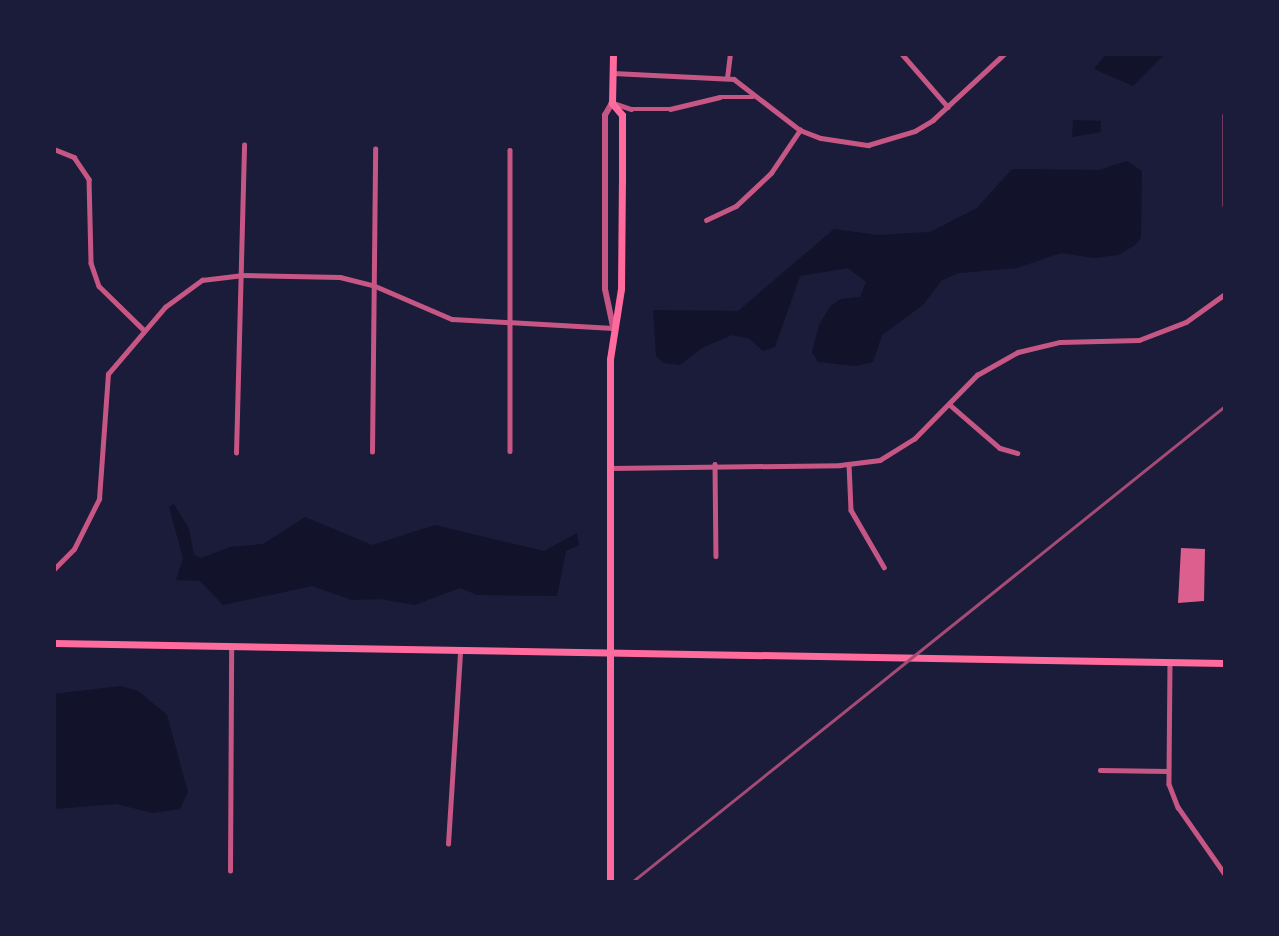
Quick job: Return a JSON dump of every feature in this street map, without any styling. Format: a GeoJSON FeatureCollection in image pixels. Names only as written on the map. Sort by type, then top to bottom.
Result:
{"type":"FeatureCollection","features":[{"type":"Feature","properties":{"kind":"main road"},"geometry":{"type":"LineString","coordinates":[[610,882],[609,468],[612,328],[621,289],[622,156],[622,115],[612,103],[613,54]]}},
{"type":"Feature","properties":{"kind":"main road"},"geometry":{"type":"LineString","coordinates":[[54,643],[1225,663]]}},
{"type":"Feature","properties":{"kind":"street"},"geometry":{"type":"LineString","coordinates":[[727,78],[730,54]]}},
{"type":"Feature","properties":{"kind":"street"},"geometry":{"type":"LineString","coordinates":[[902,54],[948,107]]}},
{"type":"Feature","properties":{"kind":"street"},"geometry":{"type":"LineString","coordinates":[[612,73],[727,78],[744,84],[753,97],[800,130],[821,138],[868,145],[915,131],[948,107],[1004,54]]}},
{"type":"Feature","properties":{"kind":"street"},"geometry":{"type":"LineString","coordinates":[[54,569],[74,549],[95,512],[108,374],[144,330],[188,288],[216,276],[340,277],[373,285],[452,319],[510,325],[612,328],[604,289],[605,115],[612,103],[631,109],[670,109],[729,96],[753,97]]}},
{"type":"Feature","properties":{"kind":"street"},"geometry":{"type":"LineString","coordinates":[[1225,115],[1225,205]]}},
{"type":"Feature","properties":{"kind":"street"},"geometry":{"type":"LineString","coordinates":[[706,220],[736,206],[771,173],[800,130]]}},
{"type":"Feature","properties":{"kind":"street"},"geometry":{"type":"LineString","coordinates":[[236,453],[244,145]]}},
{"type":"Feature","properties":{"kind":"street"},"geometry":{"type":"LineString","coordinates":[[54,149],[74,157],[89,178],[91,263],[99,286],[144,330]]}},
{"type":"Feature","properties":{"kind":"street"},"geometry":{"type":"LineString","coordinates":[[372,452],[375,149]]}},
{"type":"Feature","properties":{"kind":"street"},"geometry":{"type":"LineString","coordinates":[[510,150],[510,451]]}},
{"type":"Feature","properties":{"kind":"street"},"geometry":{"type":"LineString","coordinates":[[609,468],[715,464],[849,464],[893,454],[978,375],[1018,352],[1060,342],[1139,340],[1186,322],[1225,293]]}},
{"type":"Feature","properties":{"kind":"street"},"geometry":{"type":"LineString","coordinates":[[949,404],[1000,447],[1017,453]]}},
{"type":"Feature","properties":{"kind":"street"},"geometry":{"type":"LineString","coordinates":[[715,464],[716,556]]}},
{"type":"Feature","properties":{"kind":"street"},"geometry":{"type":"LineString","coordinates":[[849,464],[851,510],[884,567]]}},
{"type":"Feature","properties":{"kind":"street"},"geometry":{"type":"LineString","coordinates":[[230,871],[231,646]]}},
{"type":"Feature","properties":{"kind":"street"},"geometry":{"type":"LineString","coordinates":[[448,844],[460,651]]}},
{"type":"Feature","properties":{"kind":"street"},"geometry":{"type":"LineString","coordinates":[[1170,663],[1168,771],[1178,807],[1225,874]]}},
{"type":"Feature","properties":{"kind":"street"},"geometry":{"type":"LineString","coordinates":[[1100,770],[1168,771]]}},
{"type":"Feature","properties":{"kind":"shaded area"},"geometry":{"type":"Polygon","coordinates":[[[1106,54],[1165,54],[1133,86],[1094,69],[1106,54]]]}},
{"type":"Feature","properties":{"kind":"shaded area"},"geometry":{"type":"Polygon","coordinates":[[[1073,120],[1101,121],[1101,132],[1072,137],[1073,120]]]}},
{"type":"Feature","properties":{"kind":"shaded area"},"geometry":{"type":"Polygon","coordinates":[[[1127,161],[1142,171],[1141,238],[1135,245],[1118,255],[1094,258],[1061,253],[1017,268],[959,273],[942,280],[923,305],[882,335],[873,362],[856,366],[818,362],[812,352],[819,325],[830,306],[841,299],[860,297],[866,282],[848,268],[800,276],[775,347],[763,351],[750,339],[732,335],[702,348],[680,365],[664,363],[656,356],[653,310],[738,311],[834,229],[877,235],[930,232],[977,208],[1012,169],[1099,170],[1127,161]]]}},
{"type":"Feature","properties":{"kind":"shaded area"},"geometry":{"type":"Polygon","coordinates":[[[174,504],[189,529],[194,555],[201,558],[230,547],[263,544],[305,517],[372,545],[435,525],[544,551],[577,533],[579,545],[566,551],[557,596],[477,595],[460,588],[415,605],[380,599],[352,600],[312,586],[223,605],[200,581],[176,580],[183,558],[169,507],[174,504]]]}},
{"type":"Feature","properties":{"kind":"shaded area"},"geometry":{"type":"Polygon","coordinates":[[[121,686],[138,691],[167,715],[188,792],[180,809],[153,813],[116,804],[54,809],[54,694],[121,686]]]}},
{"type":"Feature","properties":{"kind":"building"},"geometry":{"type":"Polygon","coordinates":[[[1181,548],[1205,549],[1204,601],[1178,603],[1181,548]]]}},
{"type":"Feature","properties":{"kind":"railway"},"geometry":{"type":"LineString","coordinates":[[632,882],[1225,406]]}}]}
